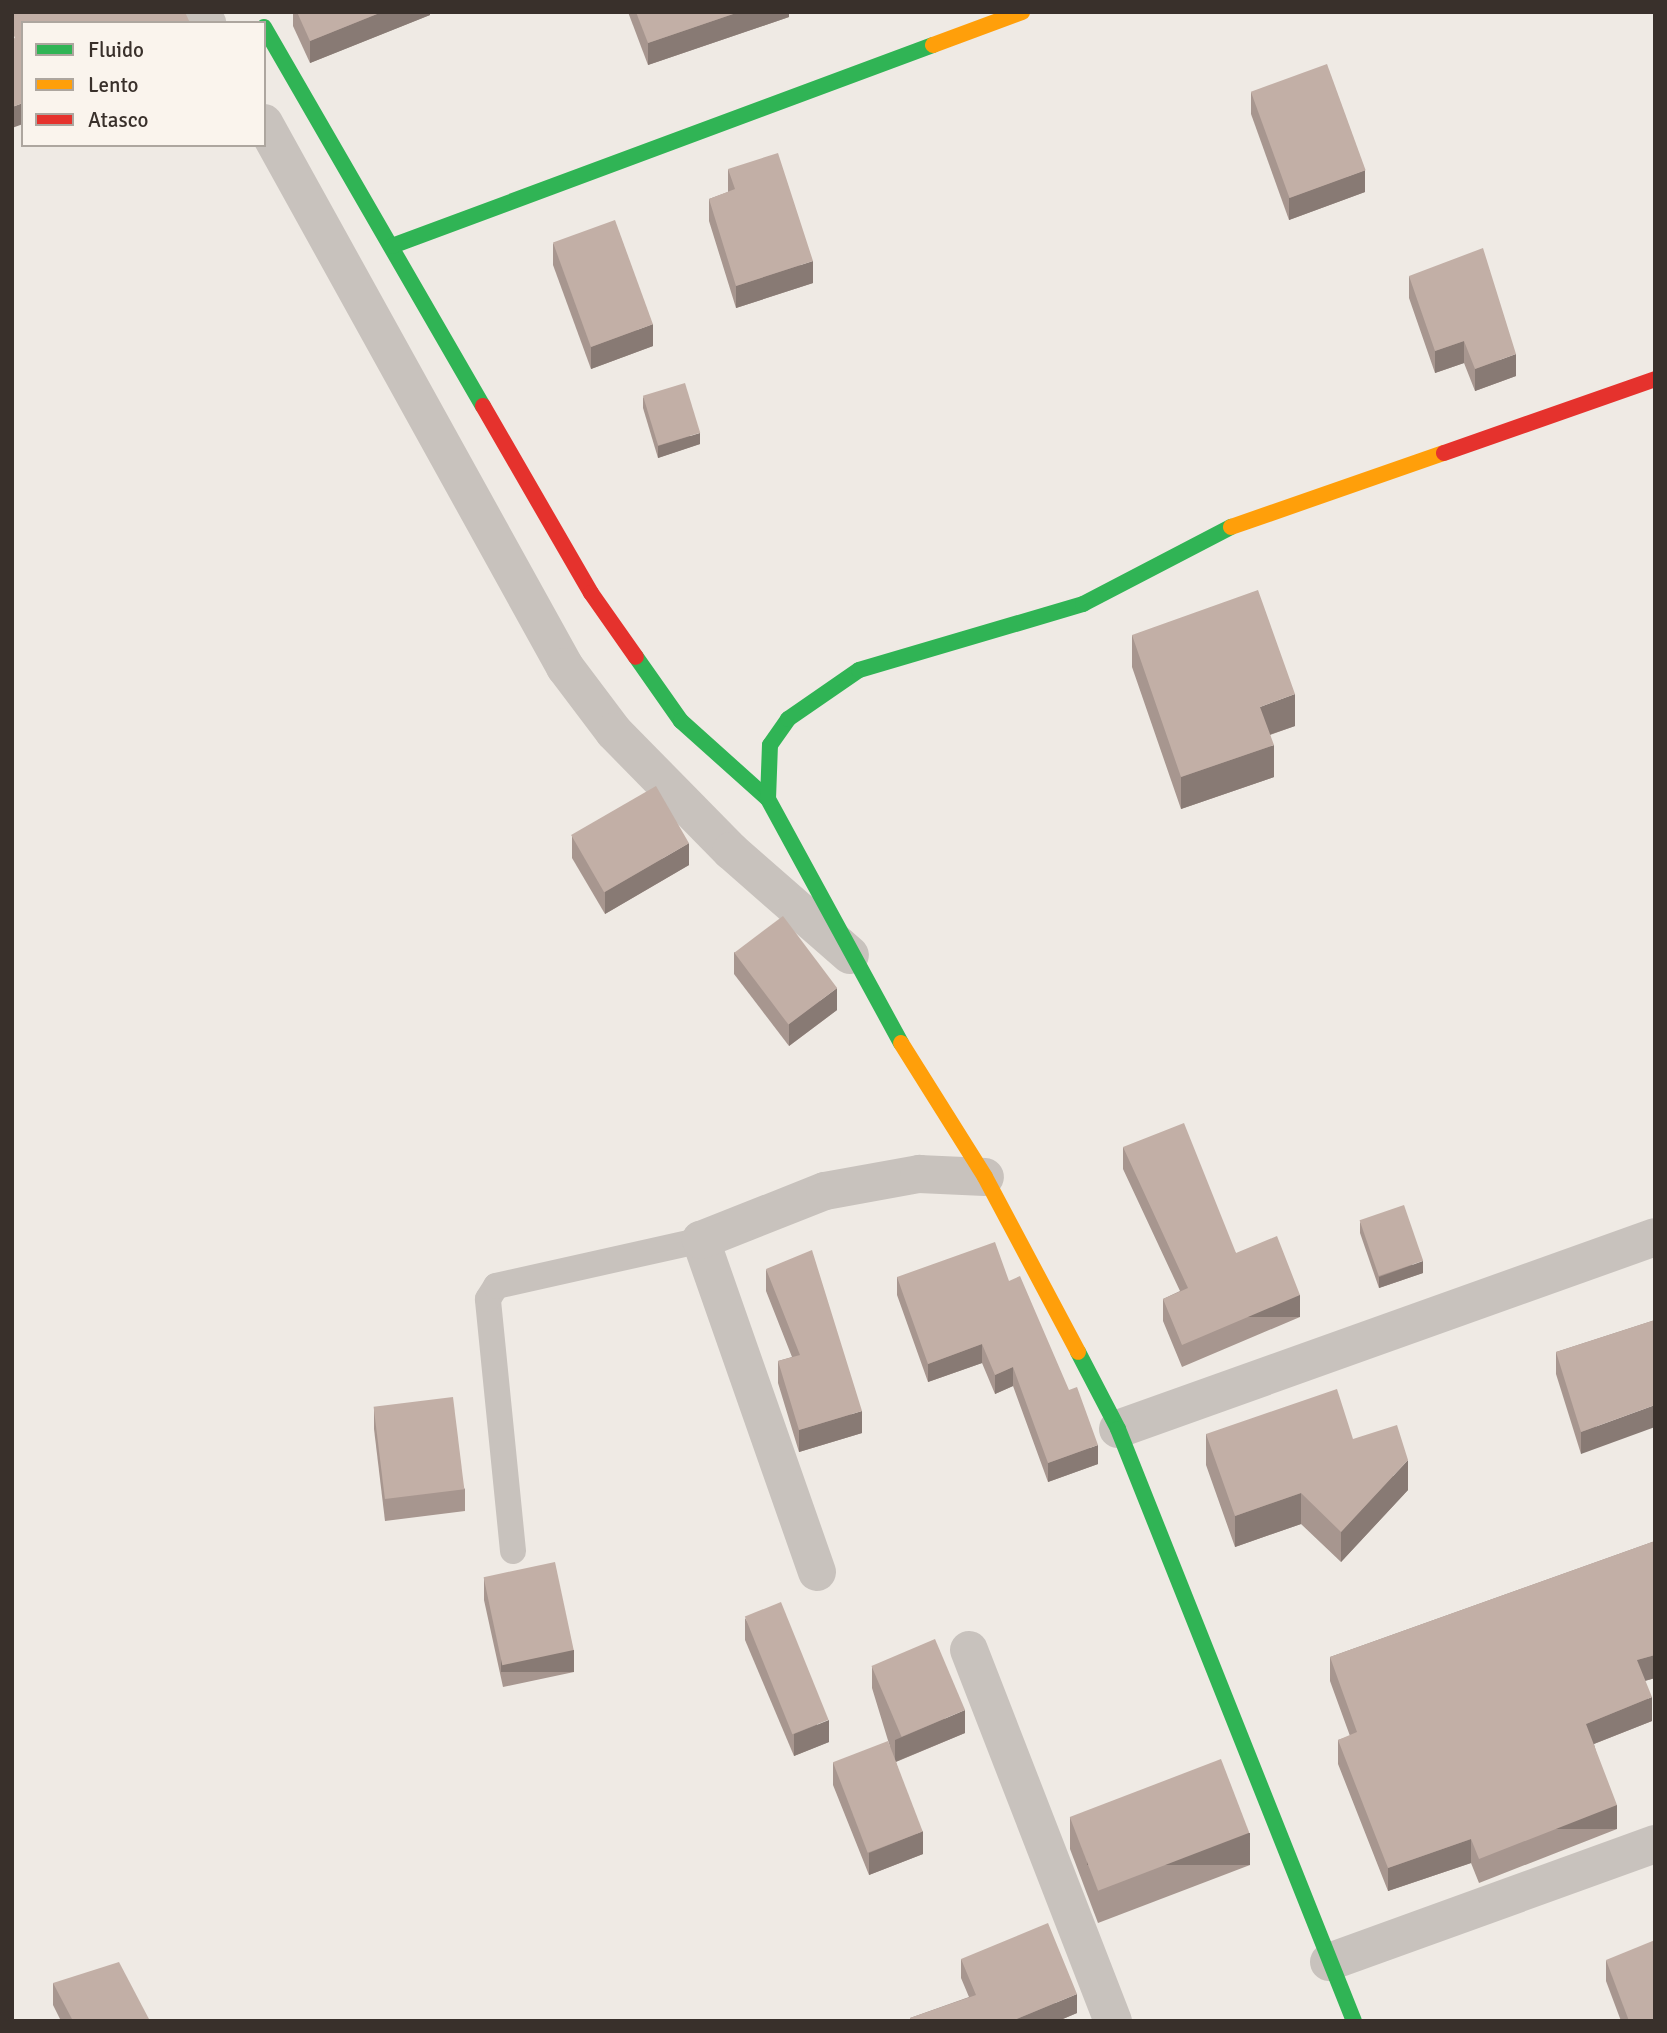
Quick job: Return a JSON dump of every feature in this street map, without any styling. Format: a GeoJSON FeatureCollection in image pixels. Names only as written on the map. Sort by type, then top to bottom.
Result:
{"type":"FeatureCollection","features":[{"type":"Feature","properties":{"kind":"street"},"geometry":{"type":"LineString","coordinates":[[392,246],[1022,12]]}},
{"type":"Feature","properties":{"kind":"street"},"geometry":{"type":"LineString","coordinates":[[266,30],[591,593],[681,720],[768,799],[850,955],[985,1177],[1118,1429],[1353,2021]]}},
{"type":"Feature","properties":{"kind":"street"},"geometry":{"type":"LineString","coordinates":[[266,127],[565,667],[614,732],[732,852],[850,955]]}},
{"type":"Feature","properties":{"kind":"street"},"geometry":{"type":"LineString","coordinates":[[768,799],[770,745],[788,719],[859,670],[1083,604],[1229,528],[1655,379]]}},
{"type":"Feature","properties":{"kind":"street"},"geometry":{"type":"LineString","coordinates":[[817,1572],[701,1240],[825,1191],[919,1174],[985,1177]]}},
{"type":"Feature","properties":{"kind":"street"},"geometry":{"type":"LineString","coordinates":[[1118,1429],[1655,1237]]}},
{"type":"Feature","properties":{"kind":"street"},"geometry":{"type":"LineString","coordinates":[[969,1650],[1113,2021]]}},
{"type":"Feature","properties":{"kind":"street"},"geometry":{"type":"LineString","coordinates":[[1329,1962],[1655,1844]]}},
{"type":"Feature","properties":{"kind":"lane"},"geometry":{"type":"LineString","coordinates":[[513,1551],[488,1299],[496,1286],[701,1240]]}},
{"type":"Feature","properties":{"kind":"building"},"geometry":{"type":"Polygon","coordinates":[[[12,12],[185,12],[189,21],[21,21],[21,104],[12,107],[12,39],[15,38],[12,31],[12,12]]]}},
{"type":"Feature","properties":{"kind":"building"},"geometry":{"type":"Polygon","coordinates":[[[297,12],[382,12],[310,41],[297,12]]]}},
{"type":"Feature","properties":{"kind":"building"},"geometry":{"type":"Polygon","coordinates":[[[636,12],[739,12],[648,43],[636,12]]]}},
{"type":"Feature","properties":{"kind":"building"},"geometry":{"type":"Polygon","coordinates":[[[1327,64],[1366,170],[1290,198],[1251,92],[1327,64]]]}},
{"type":"Feature","properties":{"kind":"building"},"geometry":{"type":"Polygon","coordinates":[[[778,153],[813,261],[736,286],[709,199],[735,189],[728,169],[778,153]]]}},
{"type":"Feature","properties":{"kind":"building"},"geometry":{"type":"Polygon","coordinates":[[[615,220],[653,324],[591,347],[553,243],[615,220]]]}},
{"type":"Feature","properties":{"kind":"building"},"geometry":{"type":"Polygon","coordinates":[[[1483,248],[1516,354],[1475,369],[1464,341],[1435,351],[1409,276],[1483,248]]]}},
{"type":"Feature","properties":{"kind":"building"},"geometry":{"type":"Polygon","coordinates":[[[685,383],[700,433],[658,446],[643,396],[685,383]]]}},
{"type":"Feature","properties":{"kind":"building"},"geometry":{"type":"Polygon","coordinates":[[[1258,590],[1295,694],[1260,707],[1274,745],[1181,777],[1132,635],[1258,590]]]}},
{"type":"Feature","properties":{"kind":"building"},"geometry":{"type":"Polygon","coordinates":[[[656,786],[689,843],[604,892],[571,835],[656,786]]]}},
{"type":"Feature","properties":{"kind":"building"},"geometry":{"type":"Polygon","coordinates":[[[783,916],[837,988],[788,1025],[734,953],[783,916]]]}},
{"type":"Feature","properties":{"kind":"building"},"geometry":{"type":"Polygon","coordinates":[[[1184,1123],[1236,1253],[1277,1236],[1300,1295],[1182,1345],[1163,1299],[1188,1288],[1123,1147],[1184,1123]]]}},
{"type":"Feature","properties":{"kind":"building"},"geometry":{"type":"Polygon","coordinates":[[[1404,1205],[1423,1261],[1379,1276],[1360,1220],[1404,1205]]]}},
{"type":"Feature","properties":{"kind":"building"},"geometry":{"type":"Polygon","coordinates":[[[995,1242],[1009,1281],[1020,1276],[1069,1390],[1077,1387],[1098,1445],[1048,1463],[1013,1367],[995,1375],[982,1344],[928,1364],[897,1277],[995,1242]]]}},
{"type":"Feature","properties":{"kind":"building"},"geometry":{"type":"Polygon","coordinates":[[[812,1250],[862,1411],[799,1430],[778,1361],[800,1355],[766,1269],[812,1250]]]}},
{"type":"Feature","properties":{"kind":"building"},"geometry":{"type":"Polygon","coordinates":[[[1655,1320],[1655,1405],[1581,1432],[1556,1352],[1655,1320]]]}},
{"type":"Feature","properties":{"kind":"building"},"geometry":{"type":"Polygon","coordinates":[[[1337,1389],[1353,1439],[1397,1425],[1408,1460],[1341,1532],[1301,1493],[1235,1516],[1206,1434],[1337,1389]]]}},
{"type":"Feature","properties":{"kind":"building"},"geometry":{"type":"Polygon","coordinates":[[[453,1397],[464,1489],[385,1499],[374,1407],[453,1397]]]}},
{"type":"Feature","properties":{"kind":"building"},"geometry":{"type":"Polygon","coordinates":[[[1655,1541],[1655,1655],[1637,1660],[1652,1697],[1586,1724],[1617,1805],[1479,1859],[1471,1839],[1388,1868],[1338,1740],[1357,1732],[1330,1657],[1655,1541]]]}},
{"type":"Feature","properties":{"kind":"building"},"geometry":{"type":"Polygon","coordinates":[[[555,1562],[574,1650],[502,1665],[484,1577],[555,1562]]]}},
{"type":"Feature","properties":{"kind":"building"},"geometry":{"type":"Polygon","coordinates":[[[781,1602],[829,1720],[792,1734],[745,1617],[781,1602]]]}},
{"type":"Feature","properties":{"kind":"building"},"geometry":{"type":"Polygon","coordinates":[[[935,1639],[965,1710],[902,1737],[871,1666],[935,1639]]]}},
{"type":"Feature","properties":{"kind":"building"},"geometry":{"type":"Polygon","coordinates":[[[888,1741],[923,1832],[868,1853],[833,1762],[888,1741]]]}},
{"type":"Feature","properties":{"kind":"building"},"geometry":{"type":"Polygon","coordinates":[[[1221,1759],[1249,1833],[1098,1891],[1070,1817],[1221,1759]]]}},
{"type":"Feature","properties":{"kind":"building"},"geometry":{"type":"Polygon","coordinates":[[[1048,1923],[1077,1994],[1012,2021],[911,2021],[910,2018],[976,1995],[961,1959],[1048,1923]]]}},
{"type":"Feature","properties":{"kind":"building"},"geometry":{"type":"Polygon","coordinates":[[[1655,1940],[1655,2021],[1629,2021],[1606,1960],[1655,1940]]]}},
{"type":"Feature","properties":{"kind":"building"},"geometry":{"type":"Polygon","coordinates":[[[119,1962],[150,2021],[73,2021],[53,1983],[119,1962]]]}},
{"type":"Feature","properties":{"kind":"traffic: fast"},"geometry":{"type":"LineString","coordinates":[[266,30],[483,406]]}},
{"type":"Feature","properties":{"kind":"traffic: fast"},"geometry":{"type":"LineString","coordinates":[[392,246],[933,45]]}},
{"type":"Feature","properties":{"kind":"traffic: fast"},"geometry":{"type":"LineString","coordinates":[[768,799],[770,745],[788,719],[859,670],[1083,604],[1231,527]]}},
{"type":"Feature","properties":{"kind":"traffic: fast"},"geometry":{"type":"LineString","coordinates":[[636,657],[681,721],[768,799],[901,1043]]}},
{"type":"Feature","properties":{"kind":"traffic: fast"},"geometry":{"type":"LineString","coordinates":[[1078,1352],[1118,1429],[1354,2021]]}},
{"type":"Feature","properties":{"kind":"traffic: slow"},"geometry":{"type":"LineString","coordinates":[[933,45],[1022,12]]}},
{"type":"Feature","properties":{"kind":"traffic: slow"},"geometry":{"type":"LineString","coordinates":[[1231,527],[1444,453]]}},
{"type":"Feature","properties":{"kind":"traffic: slow"},"geometry":{"type":"LineString","coordinates":[[901,1043],[985,1177],[1078,1352]]}},
{"type":"Feature","properties":{"kind":"traffic: jam"},"geometry":{"type":"LineString","coordinates":[[1444,453],[1655,379]]}},
{"type":"Feature","properties":{"kind":"traffic: jam"},"geometry":{"type":"LineString","coordinates":[[483,406],[591,593],[636,657]]}}]}
